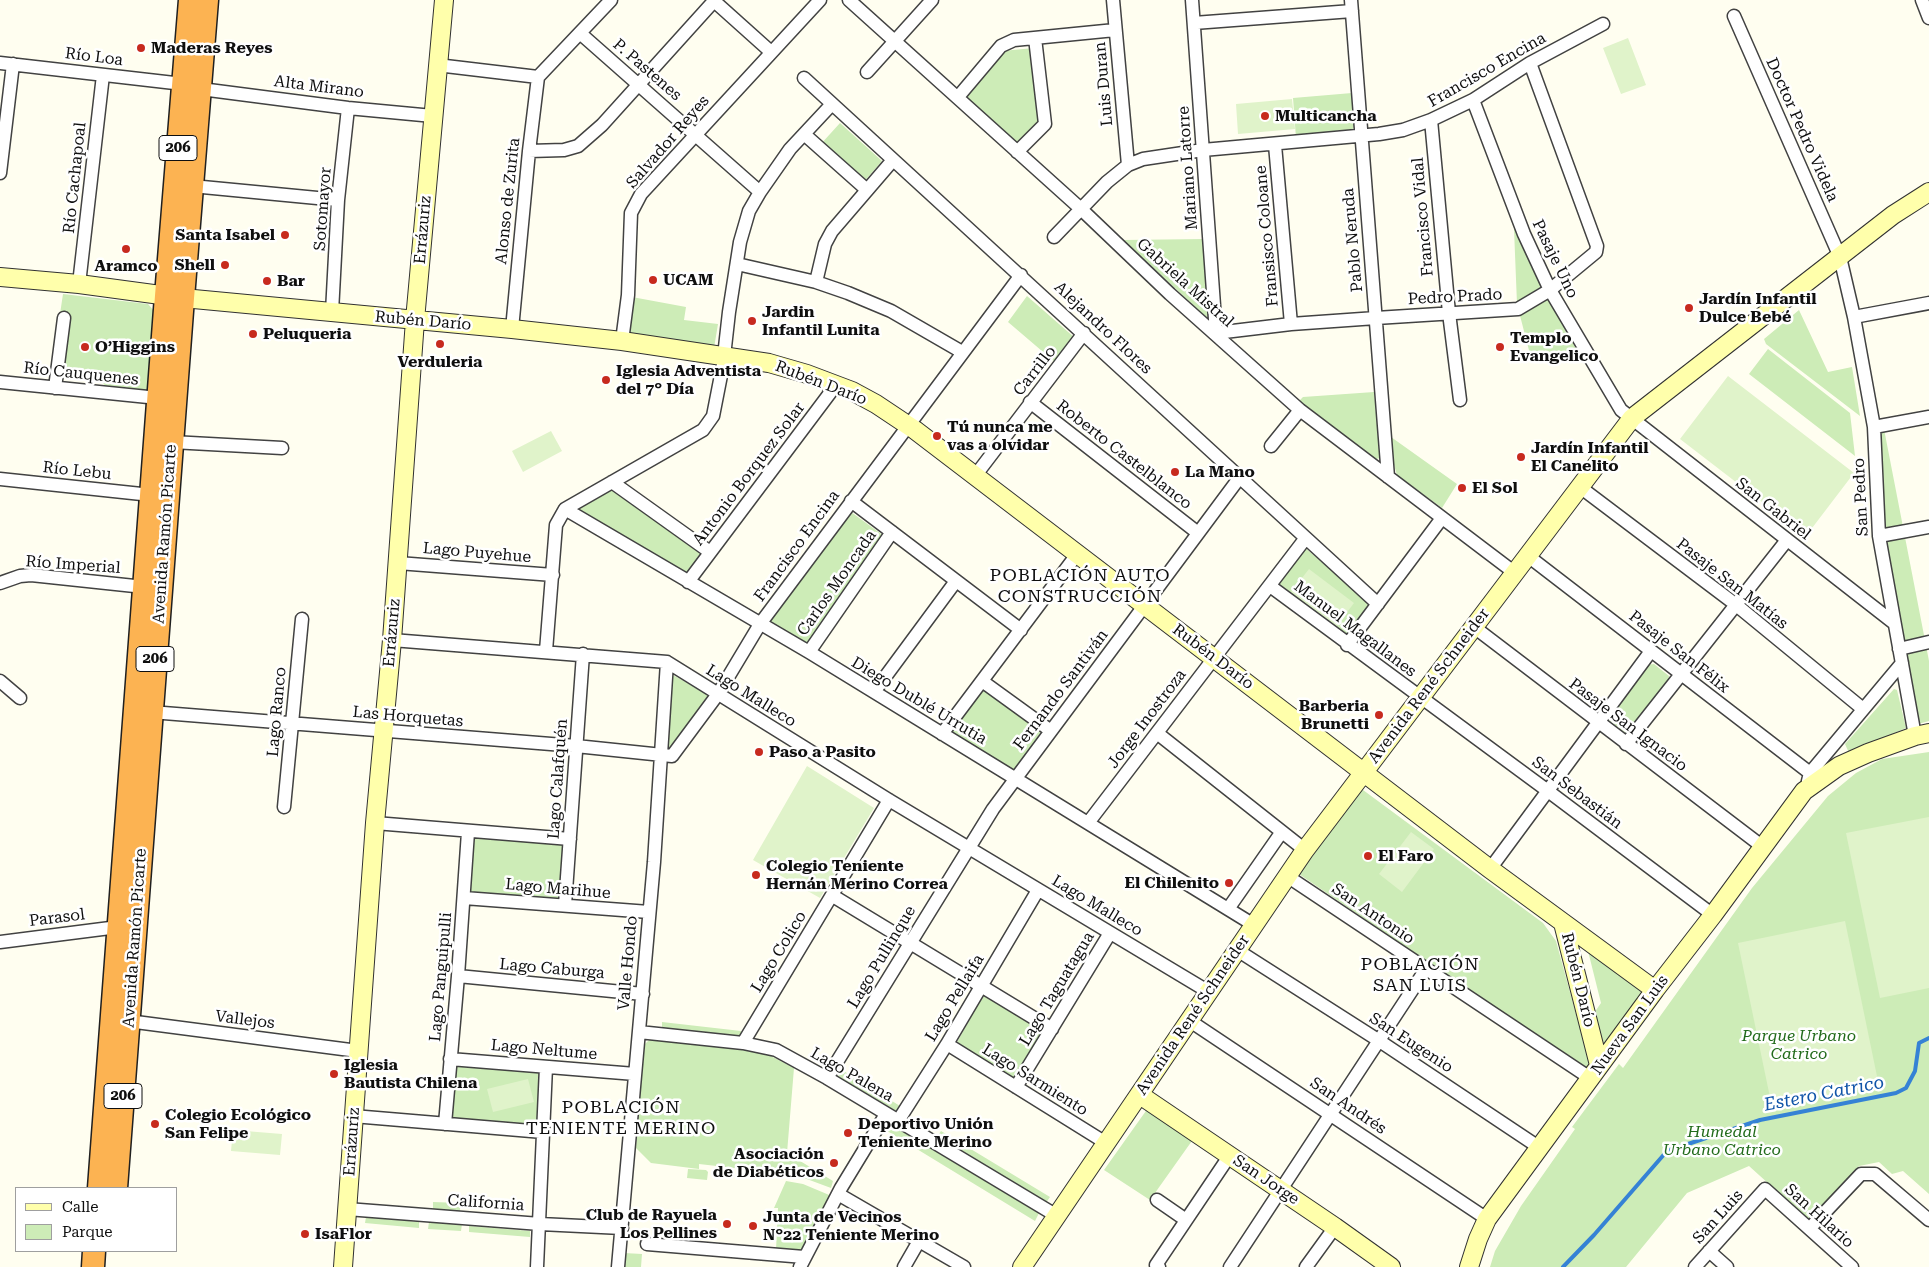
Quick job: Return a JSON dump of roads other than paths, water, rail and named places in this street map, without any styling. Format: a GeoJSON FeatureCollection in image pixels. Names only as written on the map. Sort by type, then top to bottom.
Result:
{"type":"FeatureCollection","features":[{"type":"Feature","properties":{"kind":"highway","name":"Avenida Ramón Picarte"},"geometry":{"type":"LineString","coordinates":[[98,1187],[158,398],[192,186],[190,0]]}},
{"type":"Feature","properties":{"kind":"highway","name":"Avenida Ramón Picarte"},"geometry":{"type":"LineString","coordinates":[[116,1187],[172,442],[174,297],[192,86],[207,0]]}},
{"type":"Feature","properties":{"kind":"highway"},"geometry":{"type":"LineString","coordinates":[[93,1267],[94,1252]]}},
{"type":"Feature","properties":{"kind":"highway"},"geometry":{"type":"LineString","coordinates":[[108,1267],[110,1252]]}},
{"type":"Feature","properties":{"kind":"street","name":"Errázuriz"},"geometry":{"type":"LineString","coordinates":[[343,1267],[382,732],[392,640],[415,320],[444,0]]}},
{"type":"Feature","properties":{"kind":"street"},"geometry":{"type":"LineString","coordinates":[[437,65],[538,77],[612,0]]}},
{"type":"Feature","properties":{"kind":"street"},"geometry":{"type":"LineString","coordinates":[[529,151],[564,150],[578,146],[602,125],[713,0],[771,52]]}},
{"type":"Feature","properties":{"kind":"street","name":"Salvador Reyes"},"geometry":{"type":"LineString","coordinates":[[622,341],[628,295],[631,213],[641,194],[820,0]]}},
{"type":"Feature","properties":{"kind":"street","name":"Gabriela Mistral"},"geometry":{"type":"LineString","coordinates":[[849,0],[1081,209],[1170,294],[1216,333],[1300,410],[1515,573]]}},
{"type":"Feature","properties":{"kind":"street"},"geometry":{"type":"LineString","coordinates":[[867,72],[932,0]]}},
{"type":"Feature","properties":{"kind":"street","name":"Luis Duran"},"geometry":{"type":"LineString","coordinates":[[1113,0],[1128,165]]}},
{"type":"Feature","properties":{"kind":"street","name":"Mariano Latorre"},"geometry":{"type":"LineString","coordinates":[[1192,0],[1216,333]]}},
{"type":"Feature","properties":{"kind":"street"},"geometry":{"type":"LineString","coordinates":[[1922,0],[1929,18]]}},
{"type":"Feature","properties":{"kind":"street"},"geometry":{"type":"LineString","coordinates":[[1194,24],[1351,5]]}},
{"type":"Feature","properties":{"kind":"street","name":"Pablo Neruda"},"geometry":{"type":"LineString","coordinates":[[1351,5],[1388,477]]}},
{"type":"Feature","properties":{"kind":"street","name":"Doctor Pedro Videla"},"geometry":{"type":"LineString","coordinates":[[1734,16],[1840,258]]}},
{"type":"Feature","properties":{"kind":"street","name":"Francisco Encina"},"geometry":{"type":"LineString","coordinates":[[1054,237],[1107,182],[1128,165],[1143,159],[1203,150],[1275,145],[1403,130],[1473,100],[1530,64],[1603,24]]}},
{"type":"Feature","properties":{"kind":"street"},"geometry":{"type":"LineString","coordinates":[[958,97],[1001,46],[1014,40],[1115,30]]}},
{"type":"Feature","properties":{"kind":"street","name":"P. Pastenes"},"geometry":{"type":"LineString","coordinates":[[581,34],[760,192]]}},
{"type":"Feature","properties":{"kind":"street"},"geometry":{"type":"LineString","coordinates":[[1017,152],[1045,124],[1035,38]]}},
{"type":"Feature","properties":{"kind":"street","name":"Río Loa"},"geometry":{"type":"LineString","coordinates":[[0,63],[192,86]]}},
{"type":"Feature","properties":{"kind":"street"},"geometry":{"type":"LineString","coordinates":[[0,173],[13,64]]}},
{"type":"Feature","properties":{"kind":"street","name":"Pedro Prado"},"geometry":{"type":"LineString","coordinates":[[1216,333],[1290,324],[1518,309],[1550,290],[1596,252],[1597,246],[1530,64]]}},
{"type":"Feature","properties":{"kind":"street","name":"Río Cachapoal"},"geometry":{"type":"LineString","coordinates":[[79,284],[103,75]]}},
{"type":"Feature","properties":{"kind":"street","name":"Alonso de Zurita"},"geometry":{"type":"LineString","coordinates":[[512,329],[538,77]]}},
{"type":"Feature","properties":{"kind":"street","name":"Alejandro Flores"},"geometry":{"type":"LineString","coordinates":[[804,78],[1378,604]]}},
{"type":"Feature","properties":{"kind":"street","name":"Alta Mirano"},"geometry":{"type":"LineString","coordinates":[[192,86],[348,108],[433,116]]}},
{"type":"Feature","properties":{"kind":"street","name":"Pasaje Uno"},"geometry":{"type":"LineString","coordinates":[[1473,100],[1524,234],[1550,290],[1621,410],[1632,418]]}},
{"type":"Feature","properties":{"kind":"street"},"geometry":{"type":"LineString","coordinates":[[546,651],[556,525],[565,509],[703,430],[713,416],[737,264],[746,221],[760,192],[790,149],[832,104]]}},
{"type":"Feature","properties":{"kind":"street","name":"Sotomayor"},"geometry":{"type":"LineString","coordinates":[[332,312],[338,200],[348,108]]}},
{"type":"Feature","properties":{"kind":"street","name":"Francisco Vidal"},"geometry":{"type":"LineString","coordinates":[[1430,120],[1449,313],[1460,400]]}},
{"type":"Feature","properties":{"kind":"street"},"geometry":{"type":"LineString","coordinates":[[804,134],[867,190]]}},
{"type":"Feature","properties":{"kind":"street","name":"Fransisco Coloane"},"geometry":{"type":"LineString","coordinates":[[1275,145],[1290,324]]}},
{"type":"Feature","properties":{"kind":"street"},"geometry":{"type":"LineString","coordinates":[[816,282],[825,244],[832,231],[893,160]]}},
{"type":"Feature","properties":{"kind":"street"},"geometry":{"type":"LineString","coordinates":[[192,186],[338,200]]}},
{"type":"Feature","properties":{"kind":"street","name":"Avenida René Schneider"},"geometry":{"type":"LineString","coordinates":[[1022,1267],[1305,850],[1632,418],[1893,215],[1929,192]]}},
{"type":"Feature","properties":{"kind":"street","name":"San Pedro"},"geometry":{"type":"LineString","coordinates":[[1840,258],[1854,317],[1874,428],[1879,536],[1902,663],[1922,735]]}},
{"type":"Feature","properties":{"kind":"street"},"geometry":{"type":"LineString","coordinates":[[737,264],[816,282],[891,311],[962,352]]}},
{"type":"Feature","properties":{"kind":"street","name":"Francisco Encina"},"geometry":{"type":"LineString","coordinates":[[662,755],[672,756],[718,694],[760,624],[1021,275]]}},
{"type":"Feature","properties":{"kind":"street","name":"Rubén Darío"},"geometry":{"type":"LineString","coordinates":[[0,277],[79,284],[174,297],[622,341],[769,363],[836,385],[876,404],[975,476],[1490,868],[1655,990]]}},
{"type":"Feature","properties":{"kind":"street"},"geometry":{"type":"LineString","coordinates":[[1854,317],[1929,304]]}},
{"type":"Feature","properties":{"kind":"street"},"geometry":{"type":"LineString","coordinates":[[54,388],[64,318]]}},
{"type":"Feature","properties":{"kind":"street","name":"Carrillo"},"geometry":{"type":"LineString","coordinates":[[975,476],[1084,333]]}},
{"type":"Feature","properties":{"kind":"street","name":"Río Cauquenes"},"geometry":{"type":"LineString","coordinates":[[0,382],[158,398]]}},
{"type":"Feature","properties":{"kind":"street","name":"Antonio Borquez Solar"},"geometry":{"type":"LineString","coordinates":[[688,582],[836,385]]}},
{"type":"Feature","properties":{"kind":"street","name":"Roberto Castelblanco"},"geometry":{"type":"LineString","coordinates":[[1030,402],[1198,534]]}},
{"type":"Feature","properties":{"kind":"street"},"geometry":{"type":"LineString","coordinates":[[1271,446],[1300,410]]}},
{"type":"Feature","properties":{"kind":"street"},"geometry":{"type":"LineString","coordinates":[[1874,428],[1929,417]]}},
{"type":"Feature","properties":{"kind":"street","name":"San Gabriel"},"geometry":{"type":"LineString","coordinates":[[1632,418],[1894,623]]}},
{"type":"Feature","properties":{"kind":"street"},"geometry":{"type":"LineString","coordinates":[[172,442],[282,448]]}},
{"type":"Feature","properties":{"kind":"street","name":"Fernando Santiván"},"geometry":{"type":"LineString","coordinates":[[1015,778],[1240,477]]}},
{"type":"Feature","properties":{"kind":"street","name":"Río Lebu"},"geometry":{"type":"LineString","coordinates":[[0,479],[151,495]]}},
{"type":"Feature","properties":{"kind":"street"},"geometry":{"type":"LineString","coordinates":[[612,482],[710,552]]}},
{"type":"Feature","properties":{"kind":"street","name":"Pasaje San Matías"},"geometry":{"type":"LineString","coordinates":[[1580,487],[1735,604],[1862,709]]}},
{"type":"Feature","properties":{"kind":"street"},"geometry":{"type":"LineString","coordinates":[[851,501],[1021,630]]}},
{"type":"Feature","properties":{"kind":"street","name":"Diego Dublé Urrutia"},"geometry":{"type":"LineString","coordinates":[[565,509],[809,652],[1254,925]]}},
{"type":"Feature","properties":{"kind":"street"},"geometry":{"type":"LineString","coordinates":[[1348,645],[1442,518]]}},
{"type":"Feature","properties":{"kind":"street"},"geometry":{"type":"LineString","coordinates":[[1879,536],[1929,527]]}},
{"type":"Feature","properties":{"kind":"street","name":"Carlos Moncada"},"geometry":{"type":"LineString","coordinates":[[809,652],[892,532]]}},
{"type":"Feature","properties":{"kind":"street","name":"Jorge Inostroza"},"geometry":{"type":"LineString","coordinates":[[1088,823],[1305,539]]}},
{"type":"Feature","properties":{"kind":"street"},"geometry":{"type":"LineString","coordinates":[[1626,744],[1787,540]]}},
{"type":"Feature","properties":{"kind":"street"},"geometry":{"type":"LineString","coordinates":[[942,734],[1078,554]]}},
{"type":"Feature","properties":{"kind":"street","name":"Pasaje San Félix"},"geometry":{"type":"LineString","coordinates":[[1528,556],[1810,773]]}},
{"type":"Feature","properties":{"kind":"street","name":"Lago Puyehue"},"geometry":{"type":"LineString","coordinates":[[398,562],[553,575]]}},
{"type":"Feature","properties":{"kind":"street","name":"Río Imperial"},"geometry":{"type":"LineString","coordinates":[[0,583],[20,576],[30,575],[144,587]]}},
{"type":"Feature","properties":{"kind":"street"},"geometry":{"type":"LineString","coordinates":[[874,692],[956,581]]}},
{"type":"Feature","properties":{"kind":"street","name":"Manuel Magallanes"},"geometry":{"type":"LineString","coordinates":[[1270,586],[1420,698]]}},
{"type":"Feature","properties":{"kind":"street","name":"Lago Ranco"},"geometry":{"type":"LineString","coordinates":[[284,807],[302,619]]}},
{"type":"Feature","properties":{"kind":"street","name":"Pasaje San Ignacio"},"geometry":{"type":"LineString","coordinates":[[1474,627],[1763,847]]}},
{"type":"Feature","properties":{"kind":"street","name":"Lago Malleco"},"geometry":{"type":"LineString","coordinates":[[392,640],[667,662],[889,800],[1209,992]]}},
{"type":"Feature","properties":{"kind":"street"},"geometry":{"type":"LineString","coordinates":[[1899,649],[1929,642]]}},
{"type":"Feature","properties":{"kind":"street"},"geometry":{"type":"LineString","coordinates":[[1490,868],[1651,651]]}},
{"type":"Feature","properties":{"kind":"street","name":"Lago Calafquén"},"geometry":{"type":"LineString","coordinates":[[565,905],[584,654]]}},
{"type":"Feature","properties":{"kind":"street","name":"Valle Hondo"},"geometry":{"type":"LineString","coordinates":[[618,1267],[643,994],[662,755],[667,662]]}},
{"type":"Feature","properties":{"kind":"street","name":"Nueva San Luis"},"geometry":{"type":"LineString","coordinates":[[1469,1267],[1487,1219],[1804,791],[1810,773],[1902,663]]}},
{"type":"Feature","properties":{"kind":"street"},"geometry":{"type":"LineString","coordinates":[[0,681],[20,698]]}},
{"type":"Feature","properties":{"kind":"street"},"geometry":{"type":"LineString","coordinates":[[982,681],[1051,730]]}},
{"type":"Feature","properties":{"kind":"street","name":"San Sebastián"},"geometry":{"type":"LineString","coordinates":[[1420,698],[1713,915]]}},
{"type":"Feature","properties":{"kind":"street","name":"Las Horquetas"},"geometry":{"type":"LineString","coordinates":[[151,712],[293,722],[382,732],[576,746],[662,755]]}},
{"type":"Feature","properties":{"kind":"street"},"geometry":{"type":"LineString","coordinates":[[1157,733],[1305,850]]}},
{"type":"Feature","properties":{"kind":"street","name":"Nueva San Luis"},"geometry":{"type":"LineString","coordinates":[[1804,791],[1839,766],[1868,753],[1922,735]]}},
{"type":"Feature","properties":{"kind":"street","name":"Lago Pullinque"},"geometry":{"type":"LineString","coordinates":[[827,1078],[968,847],[1015,778]]}},
{"type":"Feature","properties":{"kind":"street","name":"Lago Colico"},"geometry":{"type":"LineString","coordinates":[[743,1043],[889,800]]}},
{"type":"Feature","properties":{"kind":"street"},"geometry":{"type":"LineString","coordinates":[[375,823],[570,839]]}},
{"type":"Feature","properties":{"kind":"street","name":"Lago Panguipulli"},"geometry":{"type":"LineString","coordinates":[[445,1124],[468,832]]}},
{"type":"Feature","properties":{"kind":"street"},"geometry":{"type":"LineString","coordinates":[[1228,909],[1281,832]]}},
{"type":"Feature","properties":{"kind":"street","name":"San Antonio"},"geometry":{"type":"LineString","coordinates":[[1287,876],[1426,969],[1595,1072]]}},
{"type":"Feature","properties":{"kind":"street","name":"Lago Pellaifa"},"geometry":{"type":"LineString","coordinates":[[898,1121],[947,1044],[1038,890]]}},
{"type":"Feature","properties":{"kind":"street"},"geometry":{"type":"LineString","coordinates":[[833,896],[1052,1029]]}},
{"type":"Feature","properties":{"kind":"street","name":"Lago Marihue"},"geometry":{"type":"LineString","coordinates":[[464,898],[649,912]]}},
{"type":"Feature","properties":{"kind":"street","name":"Rubén Darío"},"geometry":{"type":"LineString","coordinates":[[1563,923],[1595,1072]]}},
{"type":"Feature","properties":{"kind":"street","name":"Parasol"},"geometry":{"type":"LineString","coordinates":[[0,942],[118,927]]}},
{"type":"Feature","properties":{"kind":"street","name":"Lago Taguatagua"},"geometry":{"type":"LineString","coordinates":[[1016,1087],[1110,933]]}},
{"type":"Feature","properties":{"kind":"street","name":"San Eugenio"},"geometry":{"type":"LineString","coordinates":[[1237,950],[1378,1040],[1540,1148]]}},
{"type":"Feature","properties":{"kind":"street"},"geometry":{"type":"LineString","coordinates":[[1230,1267],[1426,969]]}},
{"type":"Feature","properties":{"kind":"street","name":"Lago Caburga"},"geometry":{"type":"LineString","coordinates":[[458,976],[643,994]]}},
{"type":"Feature","properties":{"kind":"street","name":"Vallejos"},"geometry":{"type":"LineString","coordinates":[[128,1021],[358,1051]]}},
{"type":"Feature","properties":{"kind":"street","name":"San Andrés"},"geometry":{"type":"LineString","coordinates":[[1190,1021],[1487,1219]]}},
{"type":"Feature","properties":{"kind":"street","name":"Lago Palena"},"geometry":{"type":"LineString","coordinates":[[639,1032],[743,1043],[776,1050],[827,1078],[1057,1216]]}},
{"type":"Feature","properties":{"kind":"street","name":"Lago Sarmiento"},"geometry":{"type":"LineString","coordinates":[[947,1044],[1106,1143]]}},
{"type":"Feature","properties":{"kind":"street","name":"Lago Neltume"},"geometry":{"type":"LineString","coordinates":[[450,1059],[635,1074]]}},
{"type":"Feature","properties":{"kind":"street"},"geometry":{"type":"LineString","coordinates":[[537,1267],[546,1067]]}},
{"type":"Feature","properties":{"kind":"street","name":"San Jorge"},"geometry":{"type":"LineString","coordinates":[[1140,1095],[1280,1189],[1388,1266]]}},
{"type":"Feature","properties":{"kind":"street"},"geometry":{"type":"LineString","coordinates":[[647,1244],[802,1262],[838,1194],[886,1114]]}},
{"type":"Feature","properties":{"kind":"street"},"geometry":{"type":"LineString","coordinates":[[354,1116],[544,1132]]}},
{"type":"Feature","properties":{"kind":"street"},"geometry":{"type":"LineString","coordinates":[[1158,1266],[1186,1220],[1230,1156]]}},
{"type":"Feature","properties":{"kind":"street"},"geometry":{"type":"LineString","coordinates":[[1810,1228],[1862,1174],[1875,1174],[1929,1220]]}},
{"type":"Feature","properties":{"kind":"street","name":"San Hilario"},"geometry":{"type":"LineString","coordinates":[[1765,1189],[1852,1267]]}},
{"type":"Feature","properties":{"kind":"street","name":"San Luis"},"geometry":{"type":"LineString","coordinates":[[1695,1267],[1765,1189]]}},
{"type":"Feature","properties":{"kind":"street"},"geometry":{"type":"LineString","coordinates":[[838,1194],[964,1267]]}},
{"type":"Feature","properties":{"kind":"street"},"geometry":{"type":"LineString","coordinates":[[1156,1200],[1186,1220]]}},
{"type":"Feature","properties":{"kind":"street","name":"California"},"geometry":{"type":"LineString","coordinates":[[347,1209],[540,1224],[622,1228]]}},
{"type":"Feature","properties":{"kind":"street"},"geometry":{"type":"LineString","coordinates":[[1306,1267],[1335,1227]]}},
{"type":"Feature","properties":{"kind":"street"},"geometry":{"type":"LineString","coordinates":[[904,1267],[919,1241]]}},
{"type":"Feature","properties":{"kind":"street"},"geometry":{"type":"LineString","coordinates":[[1709,1251],[1727,1267]]}},
{"type":"Feature","properties":{"kind":"waterway","name":"Estero Catrico"},"geometry":{"type":"LineString","coordinates":[[1563,1267],[1594,1235],[1667,1151],[1760,1120],[1896,1093],[1906,1088],[1915,1071],[1919,1043],[1929,1038]]}},
{"type":"Feature","properties":{"kind":"place","name":"Maderas Reyes"},"geometry":{"type":"Point","coordinates":[141,48]}},
{"type":"Feature","properties":{"kind":"place","name":"Multicancha"},"geometry":{"type":"Point","coordinates":[1265,116]}},
{"type":"Feature","properties":{"kind":"place","name":"Santa Isabel"},"geometry":{"type":"Point","coordinates":[285,235]}},
{"type":"Feature","properties":{"kind":"place","name":"Aramco"},"geometry":{"type":"Point","coordinates":[126,249]}},
{"type":"Feature","properties":{"kind":"place","name":"Shell"},"geometry":{"type":"Point","coordinates":[225,265]}},
{"type":"Feature","properties":{"kind":"place","name":"UCAM"},"geometry":{"type":"Point","coordinates":[653,280]}},
{"type":"Feature","properties":{"kind":"place","name":"Bar"},"geometry":{"type":"Point","coordinates":[267,281]}},
{"type":"Feature","properties":{"kind":"place","name":"Jardín Infantil Dulce Bebé"},"geometry":{"type":"Point","coordinates":[1689,308]}},
{"type":"Feature","properties":{"kind":"place","name":"Jardin Infantil Lunita"},"geometry":{"type":"Point","coordinates":[752,321]}},
{"type":"Feature","properties":{"kind":"place","name":"Peluqueria"},"geometry":{"type":"Point","coordinates":[253,334]}},
{"type":"Feature","properties":{"kind":"place","name":"Verduleria"},"geometry":{"type":"Point","coordinates":[440,344]}},
{"type":"Feature","properties":{"kind":"place","name":"O’Higgins"},"geometry":{"type":"Point","coordinates":[85,347]}},
{"type":"Feature","properties":{"kind":"place","name":"Templo Evangelico"},"geometry":{"type":"Point","coordinates":[1500,347]}},
{"type":"Feature","properties":{"kind":"place","name":"Iglesia Adventista del 7° Día"},"geometry":{"type":"Point","coordinates":[606,380]}},
{"type":"Feature","properties":{"kind":"place","name":"Tú nunca me vas a olvidar"},"geometry":{"type":"Point","coordinates":[937,436]}},
{"type":"Feature","properties":{"kind":"place","name":"Jardín Infantil El Canelito"},"geometry":{"type":"Point","coordinates":[1521,457]}},
{"type":"Feature","properties":{"kind":"place","name":"La Mano"},"geometry":{"type":"Point","coordinates":[1175,472]}},
{"type":"Feature","properties":{"kind":"place","name":"El Sol"},"geometry":{"type":"Point","coordinates":[1462,488]}},
{"type":"Feature","properties":{"kind":"place","name":"Barberia Brunetti"},"geometry":{"type":"Point","coordinates":[1379,715]}},
{"type":"Feature","properties":{"kind":"place","name":"Paso a Pasito"},"geometry":{"type":"Point","coordinates":[759,752]}},
{"type":"Feature","properties":{"kind":"place","name":"El Faro"},"geometry":{"type":"Point","coordinates":[1368,856]}},
{"type":"Feature","properties":{"kind":"place","name":"Colegio Teniente Hernán Merino Correa"},"geometry":{"type":"Point","coordinates":[756,875]}},
{"type":"Feature","properties":{"kind":"place","name":"El Chilenito"},"geometry":{"type":"Point","coordinates":[1229,883]}},
{"type":"Feature","properties":{"kind":"place","name":"Iglesia Bautista Chilena"},"geometry":{"type":"Point","coordinates":[334,1074]}},
{"type":"Feature","properties":{"kind":"place","name":"Colegio Ecológico San Felipe"},"geometry":{"type":"Point","coordinates":[155,1124]}},
{"type":"Feature","properties":{"kind":"place","name":"Deportivo Unión Teniente Merino"},"geometry":{"type":"Point","coordinates":[848,1133]}},
{"type":"Feature","properties":{"kind":"place","name":"Asociación de Diabéticos"},"geometry":{"type":"Point","coordinates":[834,1163]}},
{"type":"Feature","properties":{"kind":"place","name":"Club de Rayuela Los Pellines"},"geometry":{"type":"Point","coordinates":[727,1224]}},
{"type":"Feature","properties":{"kind":"place","name":"Junta de Vecinos N°22 Teniente Merino"},"geometry":{"type":"Point","coordinates":[753,1226]}},
{"type":"Feature","properties":{"kind":"place","name":"IsaFlor"},"geometry":{"type":"Point","coordinates":[305,1234]}},
{"type":"Feature","properties":{"kind":"district","name":"POBLACIÓN AUTO CONSTRUCCIÓN"},"geometry":{"type":"Point","coordinates":[1080,586]}},
{"type":"Feature","properties":{"kind":"district","name":"POBLACIÓN SAN LUIS"},"geometry":{"type":"Point","coordinates":[1420,975]}},
{"type":"Feature","properties":{"kind":"district","name":"POBLACIÓN TENIENTE MERINO"},"geometry":{"type":"Point","coordinates":[621,1118]}},
{"type":"Feature","properties":{"kind":"park label","name":"Parque Urbano Catrico"},"geometry":{"type":"Point","coordinates":[1799,1045]}},
{"type":"Feature","properties":{"kind":"park label","name":"Humedal Urbano Catrico"},"geometry":{"type":"Point","coordinates":[1722,1141]}}]}
